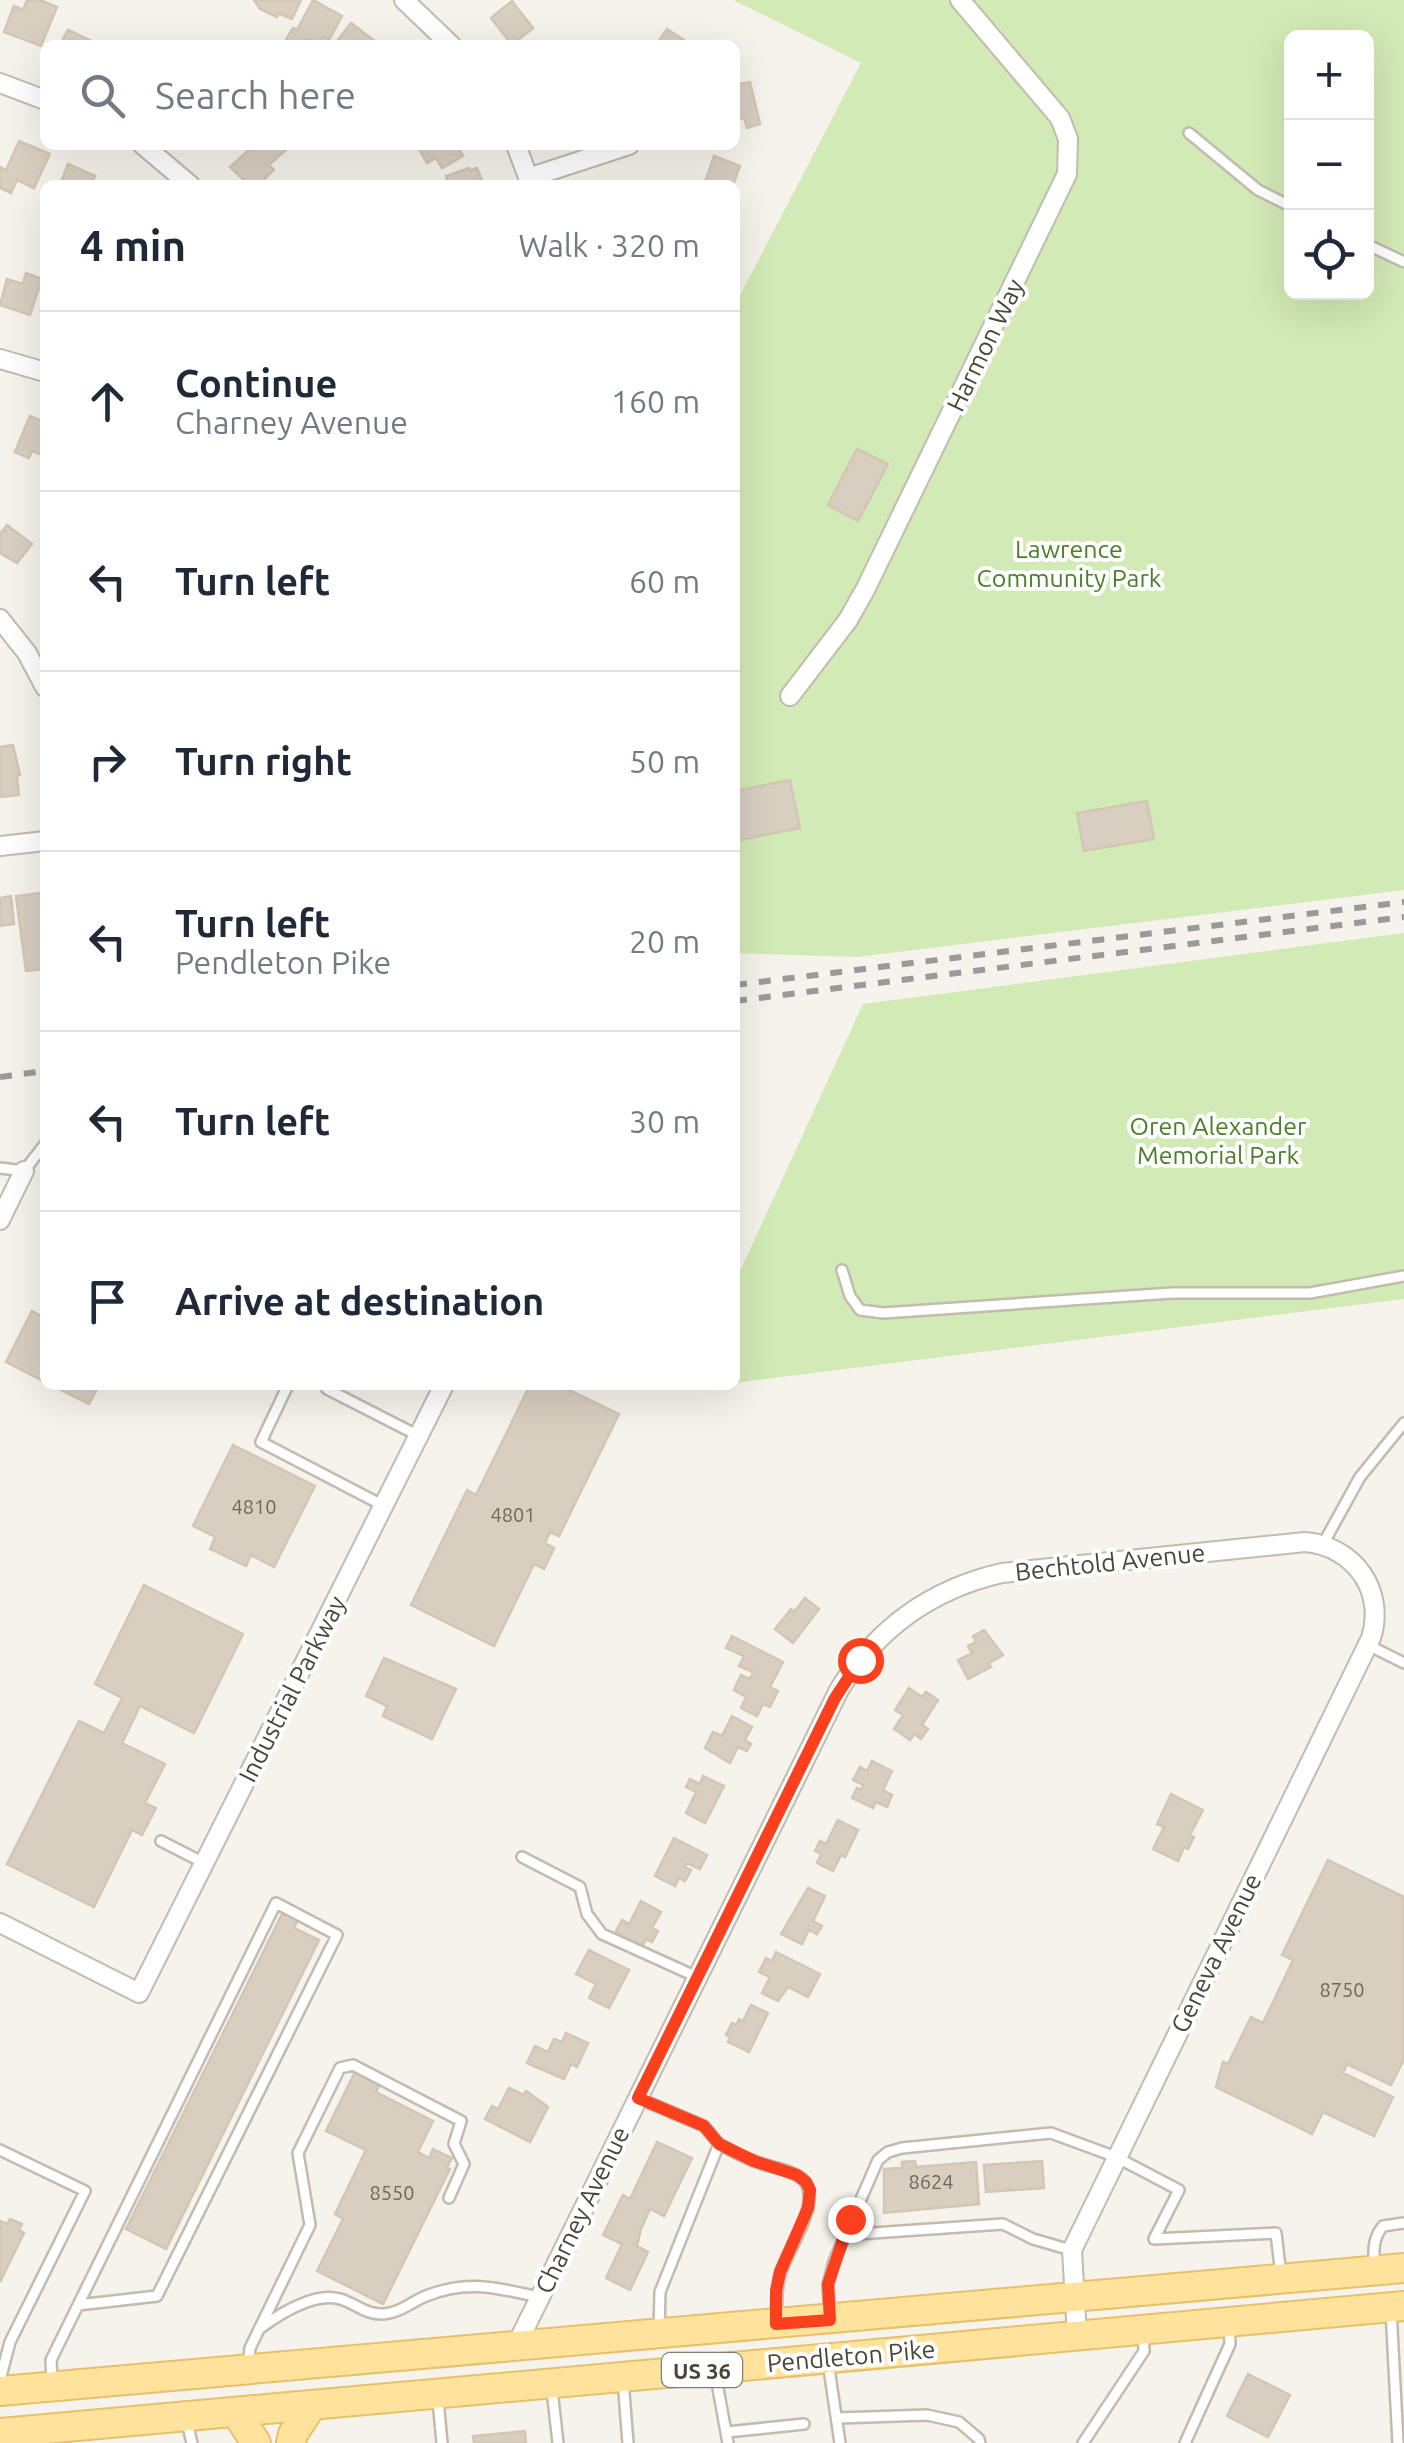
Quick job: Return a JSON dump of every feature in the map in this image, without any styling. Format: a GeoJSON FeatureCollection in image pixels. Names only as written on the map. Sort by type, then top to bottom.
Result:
{"type":"FeatureCollection","features":[{"type":"Feature","properties":{"kind":"main road","name":"Pendleton Pike"},"geometry":{"type":"LineString","coordinates":[[0,2391],[1404,2268]]}},
{"type":"Feature","properties":{"kind":"main road","name":"Pendleton Pike"},"geometry":{"type":"LineString","coordinates":[[0,2433],[189,2431],[237,2414],[436,2392],[1397,2307]]}},
{"type":"Feature","properties":{"kind":"main road"},"geometry":{"type":"LineString","coordinates":[[291,2443],[312,2406]]}},
{"type":"Feature","properties":{"kind":"main road"},"geometry":{"type":"LineString","coordinates":[[237,2414],[256,2443]]}},
{"type":"Feature","properties":{"kind":"street"},"geometry":{"type":"LineString","coordinates":[[404,0],[446,40]]}},
{"type":"Feature","properties":{"kind":"street","name":"Harmon Way"},"geometry":{"type":"LineString","coordinates":[[790,696],[848,620],[865,590],[1067,174],[1068,139],[1060,118],[960,0]]}},
{"type":"Feature","properties":{"kind":"street"},"geometry":{"type":"LineString","coordinates":[[0,82],[40,98]]}},
{"type":"Feature","properties":{"kind":"street"},"geometry":{"type":"LineString","coordinates":[[149,150],[184,180]]}},
{"type":"Feature","properties":{"kind":"street"},"geometry":{"type":"LineString","coordinates":[[518,150],[528,180]]}},
{"type":"Feature","properties":{"kind":"street"},"geometry":{"type":"LineString","coordinates":[[534,180],[615,150]]}},
{"type":"Feature","properties":{"kind":"street"},"geometry":{"type":"LineString","coordinates":[[0,358],[40,370]]}},
{"type":"Feature","properties":{"kind":"street"},"geometry":{"type":"LineString","coordinates":[[0,619],[22,646],[40,679]]}},
{"type":"Feature","properties":{"kind":"street"},"geometry":{"type":"LineString","coordinates":[[0,846],[40,842]]}},
{"type":"Feature","properties":{"kind":"street"},"geometry":{"type":"LineString","coordinates":[[0,1220],[24,1170]]}},
{"type":"Feature","properties":{"kind":"street","name":"Industrial Parkway"},"geometry":{"type":"LineString","coordinates":[[0,1923],[139,1993],[441,1390]]}},
{"type":"Feature","properties":{"kind":"street","name":"Bechtold Avenue"},"geometry":{"type":"LineString","coordinates":[[868,1649],[914,1609],[956,1587],[984,1578],[1305,1542],[1322,1546]]}},
{"type":"Feature","properties":{"kind":"street","name":"Geneva Avenue"},"geometry":{"type":"LineString","coordinates":[[1077,2336],[1072,2250],[1368,1645],[1375,1616],[1364,1575],[1342,1553],[1322,1546]]}},
{"type":"Feature","properties":{"kind":"street","name":"Charney Avenue"},"geometry":{"type":"LineString","coordinates":[[516,2346],[839,1690],[868,1649]]}},
{"type":"Feature","properties":{"kind":"lane"},"geometry":{"type":"LineString","coordinates":[[1189,132],[1258,190],[1284,202]]}},
{"type":"Feature","properties":{"kind":"lane"},"geometry":{"type":"LineString","coordinates":[[1374,248],[1404,262]]}},
{"type":"Feature","properties":{"kind":"lane"},"geometry":{"type":"LineString","coordinates":[[0,1168],[24,1170],[40,1150]]}},
{"type":"Feature","properties":{"kind":"lane"},"geometry":{"type":"LineString","coordinates":[[842,1270],[850,1296],[860,1310],[883,1313],[1172,1293],[1310,1292],[1404,1276]]}},
{"type":"Feature","properties":{"kind":"lane"},"geometry":{"type":"LineString","coordinates":[[286,1390],[261,1442],[384,1506]]}},
{"type":"Feature","properties":{"kind":"lane"},"geometry":{"type":"LineString","coordinates":[[332,1390],[418,1436]]}},
{"type":"Feature","properties":{"kind":"lane"},"geometry":{"type":"LineString","coordinates":[[1322,1546],[1360,1478],[1404,1423]]}},
{"type":"Feature","properties":{"kind":"lane"},"geometry":{"type":"LineString","coordinates":[[1368,1645],[1404,1663]]}},
{"type":"Feature","properties":{"kind":"lane"},"geometry":{"type":"LineString","coordinates":[[161,1841],[204,1863]]}},
{"type":"Feature","properties":{"kind":"lane"},"geometry":{"type":"LineString","coordinates":[[522,1857],[580,1887],[587,1914],[602,1934],[697,1977]]}},
{"type":"Feature","properties":{"kind":"lane"},"geometry":{"type":"LineString","coordinates":[[52,2386],[51,2360],[78,2305],[276,1903],[337,1935],[157,2296],[78,2305]]}},
{"type":"Feature","properties":{"kind":"lane"},"geometry":{"type":"LineString","coordinates":[[248,2369],[250,2348],[310,2226],[298,2153],[340,2068],[352,2065],[461,2121],[454,2144],[464,2164],[449,2198]]}},
{"type":"Feature","properties":{"kind":"lane"},"geometry":{"type":"LineString","coordinates":[[638,2098],[704,2126],[719,2144],[806,2182],[810,2190],[808,2208],[780,2272],[776,2324]]}},
{"type":"Feature","properties":{"kind":"lane"},"geometry":{"type":"LineString","coordinates":[[830,2320],[828,2284],[844,2235],[872,2170],[888,2152],[1051,2133],[1116,2157],[1179,2190],[1154,2239],[1276,2232],[1282,2278]]}},
{"type":"Feature","properties":{"kind":"lane"},"geometry":{"type":"LineString","coordinates":[[659,2334],[660,2292],[719,2144]]}},
{"type":"Feature","properties":{"kind":"lane"},"geometry":{"type":"LineString","coordinates":[[0,2150],[85,2191],[10,2342],[0,2380]]}},
{"type":"Feature","properties":{"kind":"lane"},"geometry":{"type":"LineString","coordinates":[[844,2235],[1003,2224],[1072,2250]]}},
{"type":"Feature","properties":{"kind":"lane"},"geometry":{"type":"LineString","coordinates":[[1374,2270],[1378,2232],[1383,2226],[1404,2224]]}},
{"type":"Feature","properties":{"kind":"lane"},"geometry":{"type":"LineString","coordinates":[[260,2329],[288,2310],[330,2298],[370,2313],[394,2312],[426,2296],[480,2284],[539,2297]]}},
{"type":"Feature","properties":{"kind":"lane"},"geometry":{"type":"LineString","coordinates":[[1397,2307],[1398,2443]]}},
{"type":"Feature","properties":{"kind":"lane"},"geometry":{"type":"LineString","coordinates":[[1185,2443],[1230,2344],[1229,2322]]}},
{"type":"Feature","properties":{"kind":"lane"},"geometry":{"type":"LineString","coordinates":[[1083,2443],[1144,2352],[1143,2328]]}},
{"type":"Feature","properties":{"kind":"lane"},"geometry":{"type":"LineString","coordinates":[[826,2356],[840,2443]]}},
{"type":"Feature","properties":{"kind":"lane"},"geometry":{"type":"LineString","coordinates":[[715,2368],[728,2437],[804,2424]]}},
{"type":"Feature","properties":{"kind":"lane"},"geometry":{"type":"LineString","coordinates":[[623,2377],[628,2443]]}},
{"type":"Feature","properties":{"kind":"lane"},"geometry":{"type":"LineString","coordinates":[[551,2382],[558,2443]]}},
{"type":"Feature","properties":{"kind":"lane"},"geometry":{"type":"LineString","coordinates":[[436,2392],[442,2443]]}},
{"type":"Feature","properties":{"kind":"lane"},"geometry":{"type":"LineString","coordinates":[[838,2418],[927,2415],[959,2422],[980,2443]]}},
{"type":"Feature","properties":{"kind":"green space","name":"Lawrence Community Park"},"geometry":{"type":"Polygon","coordinates":[[[733,0],[1404,0],[1404,890],[857,957],[740,953],[740,295],[861,63],[733,0]]]}},
{"type":"Feature","properties":{"kind":"green space","name":"Oren Alexander Memorial Park"},"geometry":{"type":"Polygon","coordinates":[[[1404,933],[1404,1299],[740,1382],[740,1271],[863,1004],[1404,933]]]}},
{"type":"Feature","properties":{"kind":"building"},"geometry":{"type":"Polygon","coordinates":[[[27,0],[57,7],[40,46],[4,32],[14,6],[23,10],[27,0]]]}},
{"type":"Feature","properties":{"kind":"building"},"geometry":{"type":"Polygon","coordinates":[[[254,0],[301,0],[292,19],[260,9],[254,0]]]}},
{"type":"Feature","properties":{"kind":"building"},"geometry":{"type":"Polygon","coordinates":[[[313,0],[342,16],[329,40],[286,40],[293,28],[297,30],[313,0]]]}},
{"type":"Feature","properties":{"kind":"building"},"geometry":{"type":"Polygon","coordinates":[[[512,1],[533,28],[518,40],[508,40],[491,18],[512,1]]]}},
{"type":"Feature","properties":{"kind":"building"},"geometry":{"type":"Polygon","coordinates":[[[351,23],[374,40],[338,40],[351,23]]]}},
{"type":"Feature","properties":{"kind":"building"},"geometry":{"type":"Polygon","coordinates":[[[667,29],[684,40],[659,40],[667,29]]]}},
{"type":"Feature","properties":{"kind":"building"},"geometry":{"type":"Polygon","coordinates":[[[68,30],[90,40],[63,40],[68,30]]]}},
{"type":"Feature","properties":{"kind":"building"},"geometry":{"type":"Polygon","coordinates":[[[750,82],[760,124],[747,128],[744,118],[740,119],[740,84],[750,82]]]}},
{"type":"Feature","properties":{"kind":"building"},"geometry":{"type":"Polygon","coordinates":[[[19,141],[50,154],[34,188],[17,180],[11,193],[0,188],[0,167],[6,170],[19,141]]]}},
{"type":"Feature","properties":{"kind":"building"},"geometry":{"type":"Polygon","coordinates":[[[249,150],[286,150],[269,165],[274,170],[263,180],[244,180],[230,167],[249,150]]]}},
{"type":"Feature","properties":{"kind":"building"},"geometry":{"type":"Polygon","coordinates":[[[420,150],[460,150],[463,156],[442,168],[436,158],[427,163],[420,150]]]}},
{"type":"Feature","properties":{"kind":"building"},"geometry":{"type":"Polygon","coordinates":[[[714,156],[740,166],[735,180],[706,180],[714,156]]]}},
{"type":"Feature","properties":{"kind":"building"},"geometry":{"type":"Polygon","coordinates":[[[68,164],[95,176],[93,180],[62,180],[68,164]]]}},
{"type":"Feature","properties":{"kind":"building"},"geometry":{"type":"Polygon","coordinates":[[[477,168],[482,180],[447,180],[446,176],[477,168]]]}},
{"type":"Feature","properties":{"kind":"building"},"geometry":{"type":"Polygon","coordinates":[[[26,273],[40,278],[30,315],[0,305],[7,279],[23,284],[26,273]]]}},
{"type":"Feature","properties":{"kind":"building"},"geometry":{"type":"Polygon","coordinates":[[[30,416],[40,420],[40,454],[32,451],[29,458],[15,452],[30,416]]]}},
{"type":"Feature","properties":{"kind":"building"},"geometry":{"type":"Polygon","coordinates":[[[857,449],[888,464],[858,521],[828,505],[857,449]]]}},
{"type":"Feature","properties":{"kind":"building"},"geometry":{"type":"Polygon","coordinates":[[[7,525],[32,544],[17,563],[0,553],[0,534],[7,525]]]}},
{"type":"Feature","properties":{"kind":"building"},"geometry":{"type":"Polygon","coordinates":[[[13,745],[20,775],[19,795],[0,797],[0,747],[13,745]]]}},
{"type":"Feature","properties":{"kind":"building"},"geometry":{"type":"Polygon","coordinates":[[[790,780],[800,828],[740,840],[740,790],[790,780]]]}},
{"type":"Feature","properties":{"kind":"building"},"geometry":{"type":"Polygon","coordinates":[[[1147,801],[1154,839],[1084,851],[1077,813],[1147,801]]]}},
{"type":"Feature","properties":{"kind":"building"},"geometry":{"type":"Polygon","coordinates":[[[40,893],[40,970],[26,971],[16,896],[40,893]]]}},
{"type":"Feature","properties":{"kind":"building"},"geometry":{"type":"Polygon","coordinates":[[[11,896],[14,924],[0,926],[0,898],[11,896]]]}},
{"type":"Feature","properties":{"kind":"building"},"geometry":{"type":"Polygon","coordinates":[[[32,1311],[40,1315],[40,1379],[6,1362],[32,1311]]]}},
{"type":"Feature","properties":{"kind":"building"},"geometry":{"type":"Polygon","coordinates":[[[61,1390],[96,1390],[89,1404],[61,1390]]]}},
{"type":"Feature","properties":{"kind":"building"},"geometry":{"type":"Polygon","coordinates":[[[528,1390],[569,1390],[619,1414],[559,1536],[550,1532],[545,1543],[554,1548],[544,1569],[534,1564],[494,1646],[411,1605],[467,1490],[476,1495],[528,1390]]]}},
{"type":"Feature","properties":{"kind":"building"},"geometry":{"type":"Polygon","coordinates":[[[233,1445],[315,1486],[274,1567],[251,1555],[246,1566],[210,1549],[215,1537],[193,1526],[233,1445]]]}},
{"type":"Feature","properties":{"kind":"building"},"geometry":{"type":"Polygon","coordinates":[[[144,1585],[243,1634],[194,1733],[140,1706],[122,1743],[165,1764],[145,1803],[156,1808],[142,1835],[132,1830],[94,1907],[7,1864],[79,1721],[104,1733],[122,1698],[95,1684],[144,1585]]]}},
{"type":"Feature","properties":{"kind":"building"},"geometry":{"type":"Polygon","coordinates":[[[805,1598],[819,1609],[793,1643],[775,1629],[805,1598]]]}},
{"type":"Feature","properties":{"kind":"building"},"geometry":{"type":"Polygon","coordinates":[[[984,1630],[1003,1655],[989,1663],[991,1667],[968,1679],[958,1660],[972,1653],[968,1646],[976,1642],[973,1636],[984,1630]]]}},
{"type":"Feature","properties":{"kind":"building"},"geometry":{"type":"Polygon","coordinates":[[[732,1636],[783,1662],[770,1687],[778,1691],[770,1707],[763,1704],[757,1716],[741,1708],[746,1697],[734,1690],[741,1675],[750,1679],[753,1672],[739,1666],[744,1656],[726,1648],[732,1636]]]}},
{"type":"Feature","properties":{"kind":"building"},"geometry":{"type":"Polygon","coordinates":[[[384,1658],[456,1689],[432,1739],[383,1716],[387,1706],[366,1696],[384,1658]]]}},
{"type":"Feature","properties":{"kind":"building"},"geometry":{"type":"Polygon","coordinates":[[[909,1688],[922,1697],[926,1692],[938,1700],[922,1725],[928,1729],[921,1739],[914,1734],[910,1740],[894,1729],[903,1715],[895,1710],[909,1688]]]}},
{"type":"Feature","properties":{"kind":"building"},"geometry":{"type":"Polygon","coordinates":[[[732,1716],[752,1727],[745,1740],[751,1744],[747,1751],[738,1747],[730,1763],[705,1748],[713,1732],[722,1736],[732,1716]]]}},
{"type":"Feature","properties":{"kind":"building"},"geometry":{"type":"Polygon","coordinates":[[[872,1761],[892,1771],[883,1790],[892,1795],[887,1807],[876,1802],[873,1808],[852,1798],[863,1785],[853,1780],[860,1767],[867,1771],[872,1761]]]}},
{"type":"Feature","properties":{"kind":"building"},"geometry":{"type":"Polygon","coordinates":[[[703,1776],[724,1786],[705,1823],[686,1813],[696,1792],[686,1787],[690,1779],[700,1784],[703,1776]]]}},
{"type":"Feature","properties":{"kind":"building"},"geometry":{"type":"Polygon","coordinates":[[[1171,1794],[1203,1810],[1190,1835],[1194,1837],[1178,1861],[1153,1849],[1164,1827],[1157,1824],[1171,1794]]]}},
{"type":"Feature","properties":{"kind":"building"},"geometry":{"type":"Polygon","coordinates":[[[838,1820],[858,1830],[833,1871],[817,1863],[821,1854],[815,1851],[820,1841],[826,1844],[838,1820]]]}},
{"type":"Feature","properties":{"kind":"building"},"geometry":{"type":"Polygon","coordinates":[[[674,1838],[707,1855],[700,1869],[687,1863],[685,1867],[691,1870],[685,1881],[679,1878],[675,1886],[655,1876],[674,1838]]]}},
{"type":"Feature","properties":{"kind":"building"},"geometry":{"type":"Polygon","coordinates":[[[1328,1860],[1404,1897],[1404,2059],[1391,2085],[1347,2064],[1343,2073],[1393,2097],[1374,2136],[1323,2112],[1312,2134],[1216,2087],[1223,2062],[1228,2064],[1251,2017],[1263,2023],[1293,1960],[1282,1955],[1328,1860]]]}},
{"type":"Feature","properties":{"kind":"building"},"geometry":{"type":"Polygon","coordinates":[[[808,1888],[825,1896],[813,1921],[822,1926],[817,1934],[809,1930],[802,1944],[781,1934],[808,1888]]]}},
{"type":"Feature","properties":{"kind":"building"},"geometry":{"type":"Polygon","coordinates":[[[641,1901],[661,1912],[652,1928],[658,1931],[652,1942],[646,1939],[641,1949],[614,1935],[622,1920],[629,1924],[641,1901]]]}},
{"type":"Feature","properties":{"kind":"building"},"geometry":{"type":"Polygon","coordinates":[[[283,1912],[298,1919],[294,1928],[319,1940],[166,2249],[126,2229],[283,1912]]]}},
{"type":"Feature","properties":{"kind":"building"},"geometry":{"type":"Polygon","coordinates":[[[589,1950],[629,1970],[609,2008],[589,1998],[596,1984],[576,1974],[589,1950]]]}},
{"type":"Feature","properties":{"kind":"building"},"geometry":{"type":"Polygon","coordinates":[[[776,1952],[820,1974],[808,1997],[788,1987],[778,2001],[762,1993],[770,1977],[759,1972],[766,1958],[772,1961],[776,1952]]]}},
{"type":"Feature","properties":{"kind":"building"},"geometry":{"type":"Polygon","coordinates":[[[751,2005],[768,2013],[749,2052],[728,2042],[730,2037],[726,2035],[732,2023],[743,2021],[751,2005]]]}},
{"type":"Feature","properties":{"kind":"building"},"geometry":{"type":"Polygon","coordinates":[[[566,2033],[588,2043],[577,2067],[571,2064],[564,2079],[527,2063],[535,2046],[548,2052],[554,2039],[562,2042],[566,2033]]]}},
{"type":"Feature","properties":{"kind":"building"},"geometry":{"type":"Polygon","coordinates":[[[355,2072],[380,2084],[376,2092],[433,2121],[418,2152],[429,2158],[433,2149],[452,2158],[383,2304],[317,2271],[343,2219],[335,2214],[366,2150],[326,2131],[355,2072]]]}},
{"type":"Feature","properties":{"kind":"building"},"geometry":{"type":"Polygon","coordinates":[[[509,2088],[524,2095],[526,2091],[548,2107],[530,2142],[485,2119],[492,2106],[498,2109],[509,2088]]]}},
{"type":"Feature","properties":{"kind":"building"},"geometry":{"type":"Polygon","coordinates":[[[657,2142],[692,2158],[664,2216],[650,2209],[637,2246],[648,2252],[630,2290],[606,2278],[622,2244],[603,2235],[623,2195],[630,2199],[657,2142]]]}},
{"type":"Feature","properties":{"kind":"building"},"geometry":{"type":"Polygon","coordinates":[[[915,2161],[916,2167],[976,2162],[979,2204],[884,2213],[884,2169],[902,2168],[902,2162],[915,2161]]]}},
{"type":"Feature","properties":{"kind":"building"},"geometry":{"type":"Polygon","coordinates":[[[1042,2161],[1044,2188],[986,2192],[984,2165],[1042,2161]]]}},
{"type":"Feature","properties":{"kind":"building"},"geometry":{"type":"Polygon","coordinates":[[[10,2219],[22,2224],[19,2230],[24,2233],[0,2282],[0,2221],[7,2224],[10,2219]]]}},
{"type":"Feature","properties":{"kind":"building"},"geometry":{"type":"Polygon","coordinates":[[[1248,2374],[1290,2395],[1268,2437],[1227,2416],[1248,2374]]]}},
{"type":"Feature","properties":{"kind":"building"},"geometry":{"type":"Polygon","coordinates":[[[525,2431],[526,2443],[474,2443],[473,2436],[525,2431]]]}},
{"type":"Feature","properties":{"kind":"railway"},"geometry":{"type":"LineString","coordinates":[[740,984],[1404,902]]}},
{"type":"Feature","properties":{"kind":"railway"},"geometry":{"type":"LineString","coordinates":[[740,1000],[1404,917]]}},
{"type":"Feature","properties":{"kind":"railway"},"geometry":{"type":"LineString","coordinates":[[0,1077],[40,1072]]}},
{"type":"Feature","properties":{"kind":"route"},"geometry":{"type":"LineString","coordinates":[[850,2219],[828,2284],[830,2320],[776,2324],[780,2272],[808,2208],[810,2190],[806,2182],[719,2144],[704,2126],[638,2098],[835,1698],[860,1660]]}}]}
